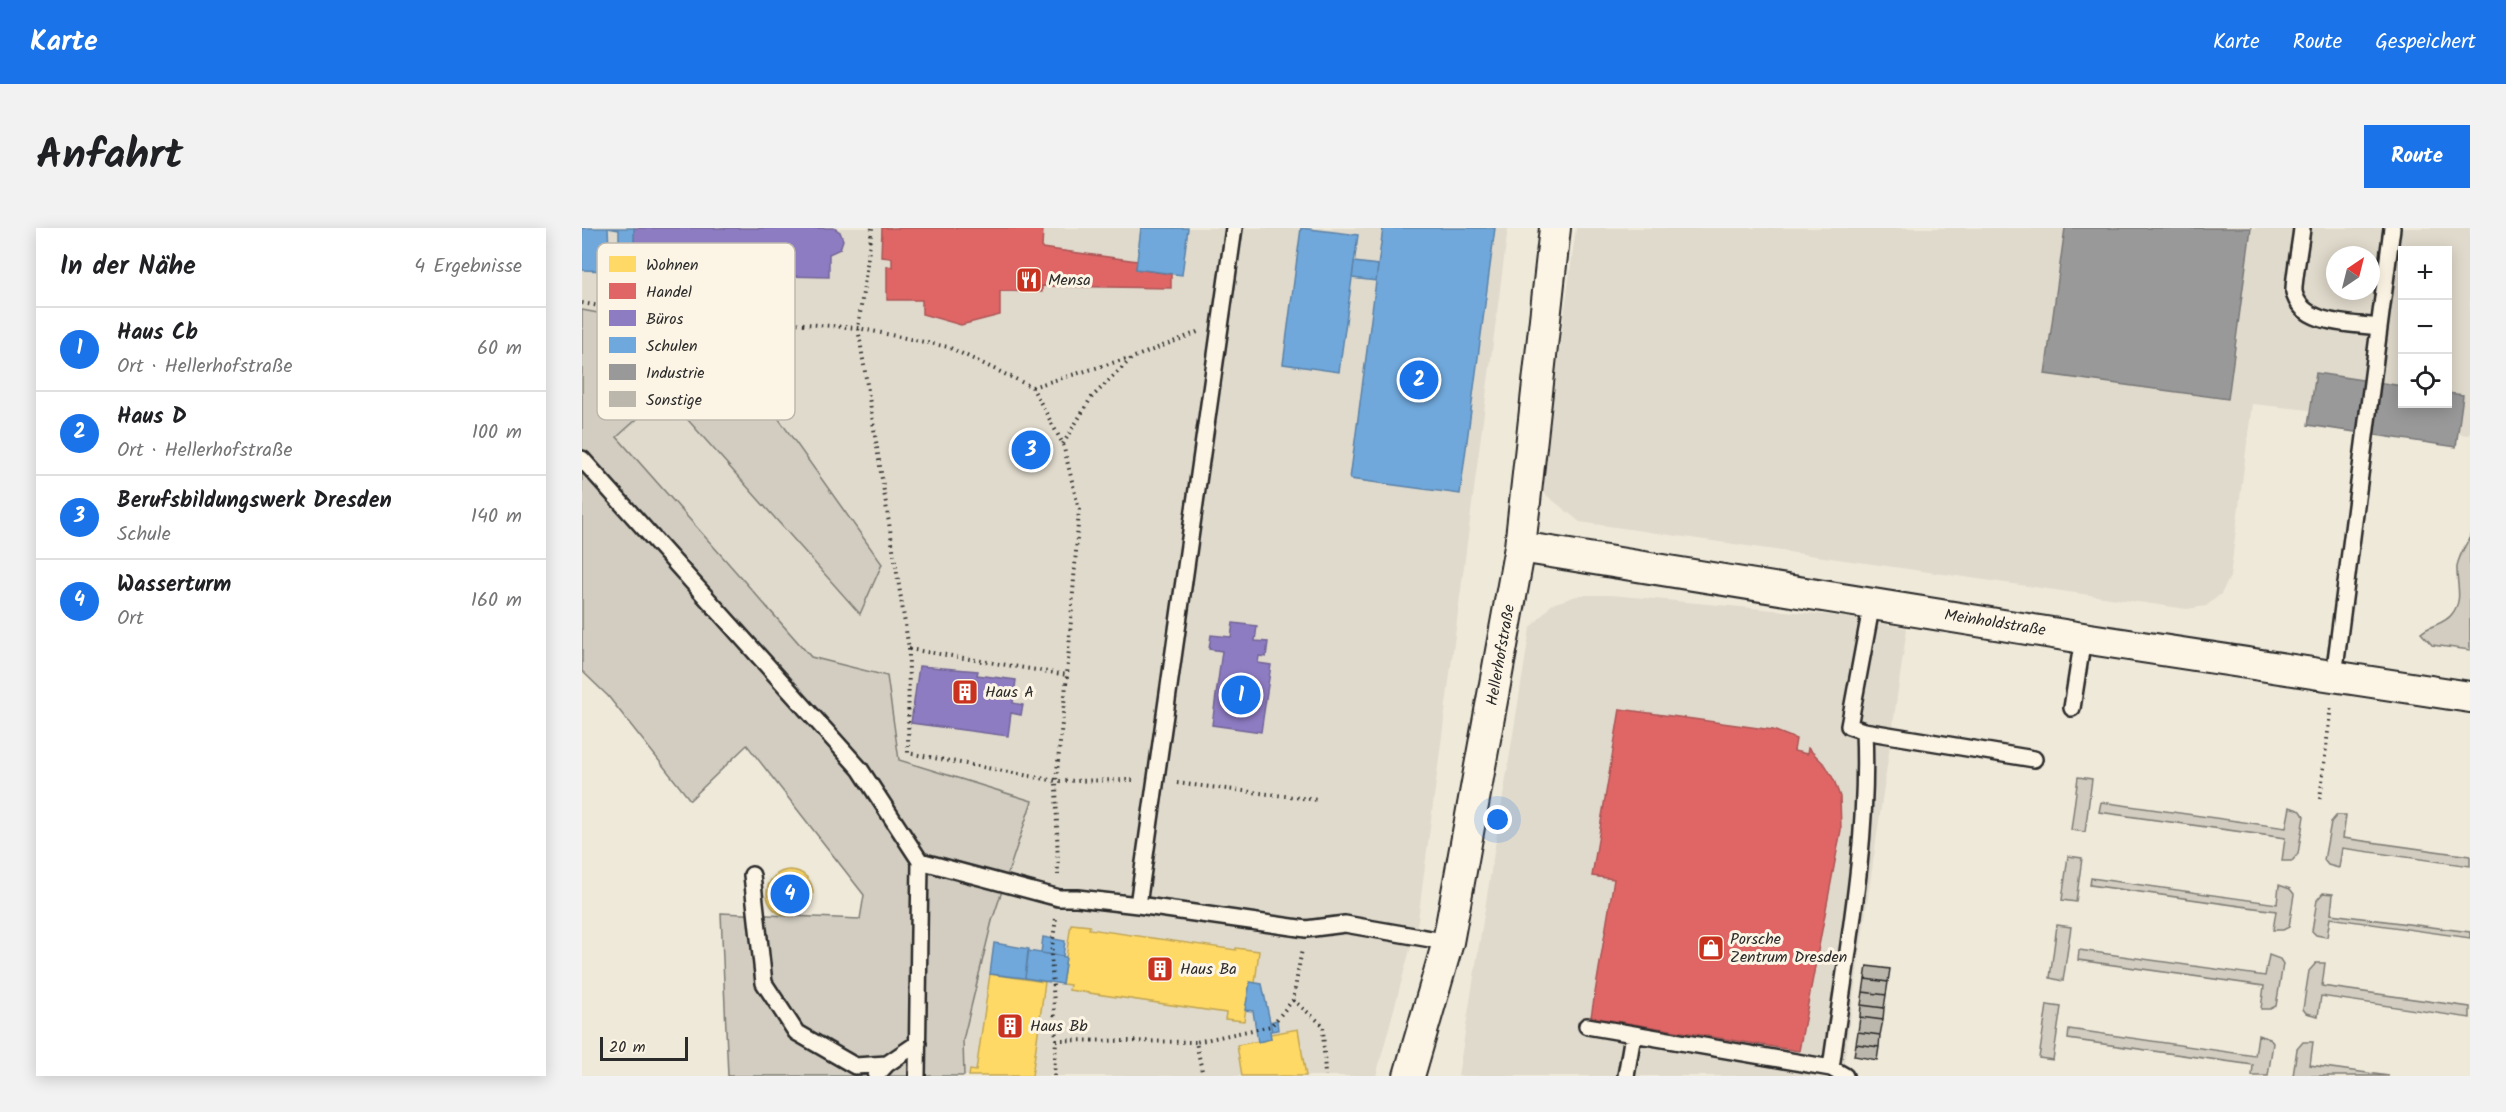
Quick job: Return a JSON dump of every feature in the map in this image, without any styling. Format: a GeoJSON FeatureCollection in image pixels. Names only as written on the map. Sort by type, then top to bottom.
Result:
{"type":"FeatureCollection","features":[{"type":"Feature","properties":{"kind":"street","name":"Hellerhofstraße"},"geometry":{"type":"LineString","coordinates":[[1409,1076],[1448,942],[1520,547],[1555,228]]}},
{"type":"Feature","properties":{"kind":"street","name":"Meinholdstraße"},"geometry":{"type":"LineString","coordinates":[[1520,547],[2083,638],[2470,697]]}},
{"type":"Feature","properties":{"kind":"lane"},"geometry":{"type":"LineString","coordinates":[[1138,905],[1234,228]]}},
{"type":"Feature","properties":{"kind":"lane"},"geometry":{"type":"LineString","coordinates":[[2302,228],[2294,292],[2302,308],[2318,318],[2379,327]]}},
{"type":"Feature","properties":{"kind":"lane"},"geometry":{"type":"LineString","coordinates":[[2334,676],[2392,228]]}},
{"type":"Feature","properties":{"kind":"lane"},"geometry":{"type":"LineString","coordinates":[[582,459],[860,770],[920,861],[917,1076]]}},
{"type":"Feature","properties":{"kind":"lane"},"geometry":{"type":"LineString","coordinates":[[1872,603],[1849,726],[1864,731],[2034,759]]}},
{"type":"Feature","properties":{"kind":"lane"},"geometry":{"type":"LineString","coordinates":[[2072,708],[2083,638]]}},
{"type":"Feature","properties":{"kind":"lane"},"geometry":{"type":"LineString","coordinates":[[1830,1068],[1863,843],[1866,779],[1864,731]]}},
{"type":"Feature","properties":{"kind":"lane"},"geometry":{"type":"LineString","coordinates":[[920,861],[1059,898],[1077,897],[1306,929],[1346,924],[1448,942]]}},
{"type":"Feature","properties":{"kind":"lane"},"geometry":{"type":"LineString","coordinates":[[752,875],[764,983],[796,1032],[855,1066],[887,1064]]}},
{"type":"Feature","properties":{"kind":"lane"},"geometry":{"type":"LineString","coordinates":[[1587,1026],[1801,1070],[1830,1068],[1845,1076]]}},
{"type":"Feature","properties":{"kind":"lane"},"geometry":{"type":"LineString","coordinates":[[1626,1076],[1633,1035]]}},
{"type":"Feature","properties":{"kind":"lane"},"geometry":{"type":"LineString","coordinates":[[876,1076],[887,1064],[918,1043]]}},
{"type":"Feature","properties":{"kind":"path"},"geometry":{"type":"LineString","coordinates":[[872,228],[858,328],[909,648],[908,753],[1056,781],[1156,780],[1318,800]]}},
{"type":"Feature","properties":{"kind":"path"},"geometry":{"type":"LineString","coordinates":[[582,303],[597,306]]}},
{"type":"Feature","properties":{"kind":"path"},"geometry":{"type":"LineString","coordinates":[[795,323],[858,328],[948,346],[1032,387],[1063,444],[1079,510],[1067,675],[1056,781],[1059,898],[1051,954],[1056,1040],[1054,1076]]}},
{"type":"Feature","properties":{"kind":"path"},"geometry":{"type":"LineString","coordinates":[[1032,387],[1132,358],[1221,323]]}},
{"type":"Feature","properties":{"kind":"path"},"geometry":{"type":"LineString","coordinates":[[1063,444],[1091,399],[1132,358]]}},
{"type":"Feature","properties":{"kind":"path"},"geometry":{"type":"LineString","coordinates":[[909,648],[1067,675]]}},
{"type":"Feature","properties":{"kind":"path"},"geometry":{"type":"LineString","coordinates":[[2320,799],[2334,676]]}},
{"type":"Feature","properties":{"kind":"path"},"geometry":{"type":"LineString","coordinates":[[1056,1040],[1196,1042],[1271,1026],[1293,1000],[1306,929]]}},
{"type":"Feature","properties":{"kind":"path"},"geometry":{"type":"LineString","coordinates":[[1293,1000],[1323,1025],[1325,1076]]}},
{"type":"Feature","properties":{"kind":"path"},"geometry":{"type":"LineString","coordinates":[[1196,1042],[1203,1076]]}},
{"type":"Feature","properties":{"kind":"shaded area"},"geometry":{"type":"Polygon","coordinates":[[[582,228],[1508,228],[1418,920],[1376,1076],[728,1076],[721,913],[860,919],[864,895],[747,745],[690,800],[608,696],[582,671],[582,228]]]}},
{"type":"Feature","properties":{"kind":"shaded area"},"geometry":{"type":"Polygon","coordinates":[[[1576,228],[2470,228],[2470,435],[2458,434],[2456,447],[2308,425],[2310,410],[2252,404],[2230,577],[2221,594],[2206,606],[2187,609],[1580,522],[1540,490],[1576,228]]]}},
{"type":"Feature","properties":{"kind":"shaded area"},"geometry":{"type":"Polygon","coordinates":[[[582,310],[597,313],[597,420],[636,420],[617,437],[811,657],[887,676],[899,760],[1032,801],[992,921],[963,1040],[964,1076],[728,1076],[721,913],[860,919],[864,895],[747,745],[690,800],[608,696],[582,671],[582,310]]]}},
{"type":"Feature","properties":{"kind":"shaded area"},"geometry":{"type":"Polygon","coordinates":[[[688,420],[780,420],[882,564],[860,614],[688,420]]]}},
{"type":"Feature","properties":{"kind":"shaded area"},"geometry":{"type":"Polygon","coordinates":[[[2470,537],[2470,650],[2432,645],[2421,633],[2445,620],[2456,608],[2459,597],[2458,563],[2470,537]]]}},
{"type":"Feature","properties":{"kind":"shaded area"},"geometry":{"type":"Polygon","coordinates":[[[1580,595],[1611,595],[1839,616],[1907,628],[1842,1076],[1458,1076],[1530,629],[1552,604],[1580,595]]]}},
{"type":"Feature","properties":{"kind":"shaded area"},"geometry":{"type":"Polygon","coordinates":[[[2078,777],[2092,779],[2085,832],[2071,830],[2078,777]]]}},
{"type":"Feature","properties":{"kind":"shaded area"},"geometry":{"type":"Polygon","coordinates":[[[2101,802],[2286,828],[2290,807],[2301,811],[2304,816],[2298,854],[2292,861],[2282,861],[2285,838],[2099,812],[2101,802]]]}},
{"type":"Feature","properties":{"kind":"shaded area"},"geometry":{"type":"Polygon","coordinates":[[[2337,815],[2346,815],[2343,838],[2470,856],[2470,866],[2342,848],[2339,868],[2328,865],[2324,860],[2331,822],[2337,815]]]}},
{"type":"Feature","properties":{"kind":"shaded area"},"geometry":{"type":"Polygon","coordinates":[[[2068,856],[2082,858],[2076,902],[2062,900],[2068,856]]]}},
{"type":"Feature","properties":{"kind":"shaded area"},"geometry":{"type":"Polygon","coordinates":[[[2091,878],[2277,904],[2279,885],[2290,889],[2294,894],[2289,927],[2283,930],[2273,930],[2276,911],[2090,885],[2091,878]]]}},
{"type":"Feature","properties":{"kind":"shaded area"},"geometry":{"type":"Polygon","coordinates":[[[2323,893],[2333,894],[2331,914],[2470,932],[2470,938],[2330,918],[2327,937],[2316,935],[2312,931],[2317,900],[2323,893]]]}},
{"type":"Feature","properties":{"kind":"shaded area"},"geometry":{"type":"Polygon","coordinates":[[[2057,925],[2071,927],[2063,981],[2050,978],[2057,925]]]}},
{"type":"Feature","properties":{"kind":"shaded area"},"geometry":{"type":"Polygon","coordinates":[[[2079,950],[2265,976],[2269,955],[2280,959],[2283,964],[2276,1006],[2261,1009],[2264,986],[2078,960],[2079,950]]]}},
{"type":"Feature","properties":{"kind":"shaded area"},"geometry":{"type":"Polygon","coordinates":[[[2316,963],[2325,963],[2322,986],[2470,1007],[2470,1018],[2321,996],[2318,1016],[2306,1013],[2303,1009],[2309,971],[2316,963]]]}},
{"type":"Feature","properties":{"kind":"shaded area"},"geometry":{"type":"Polygon","coordinates":[[[2047,1005],[2061,1007],[2053,1060],[2039,1058],[2047,1005]]]}},
{"type":"Feature","properties":{"kind":"shaded area"},"geometry":{"type":"Polygon","coordinates":[[[2069,1029],[2255,1056],[2258,1035],[2270,1039],[2273,1043],[2268,1076],[2252,1076],[2253,1065],[2068,1039],[2069,1029]]]}},
{"type":"Feature","properties":{"kind":"shaded area"},"geometry":{"type":"Polygon","coordinates":[[[2303,1042],[2313,1042],[2310,1065],[2389,1076],[2293,1076],[2297,1049],[2303,1042]]]}},
{"type":"Feature","properties":{"kind":"building: Wohnen"},"geometry":{"type":"Polygon","coordinates":[[[790,870],[799,871],[806,877],[812,884],[812,902],[806,909],[799,915],[790,916],[781,915],[774,909],[768,902],[767,893],[768,884],[774,877],[781,871],[790,870]]]}},
{"type":"Feature","properties":{"kind":"building: Wohnen","name":"Haus Ba"},"geometry":{"type":"Polygon","coordinates":[[[1071,924],[1090,926],[1089,929],[1236,950],[1236,948],[1259,951],[1255,983],[1250,982],[1244,1021],[1225,1019],[1226,1013],[1069,990],[1070,985],[1062,984],[1071,924]]]}},
{"type":"Feature","properties":{"kind":"building: Wohnen","name":"Haus Bb"},"geometry":{"type":"Polygon","coordinates":[[[990,974],[1045,982],[1032,1076],[969,1076],[970,1070],[976,1071],[990,974]]]}},
{"type":"Feature","properties":{"kind":"building: Wohnen"},"geometry":{"type":"Polygon","coordinates":[[[1298,1029],[1306,1076],[1242,1076],[1237,1045],[1271,1039],[1270,1034],[1298,1029]]]}},
{"type":"Feature","properties":{"kind":"building: Handel","name":"Mensa"},"geometry":{"type":"Polygon","coordinates":[[[882,228],[1043,228],[1042,248],[1137,261],[1136,269],[1171,274],[1171,288],[1042,286],[1042,292],[1000,291],[1000,315],[961,325],[922,314],[922,300],[887,300],[887,266],[892,267],[892,258],[881,257],[882,228]]]}},
{"type":"Feature","properties":{"kind":"building: Handel","name":"Porsche Zentrum Dresden"},"geometry":{"type":"Polygon","coordinates":[[[1620,709],[1773,730],[1796,739],[1794,751],[1807,754],[1808,748],[1826,766],[1834,780],[1840,797],[1841,830],[1799,1051],[1591,1017],[1614,879],[1592,876],[1620,709]]]}},
{"type":"Feature","properties":{"kind":"building: Büros"},"geometry":{"type":"Polygon","coordinates":[[[634,228],[834,228],[840,232],[843,240],[840,249],[829,254],[829,277],[795,276],[795,243],[634,243],[634,228]]]}},
{"type":"Feature","properties":{"kind":"building: Büros"},"geometry":{"type":"Polygon","coordinates":[[[1233,623],[1257,626],[1255,641],[1268,642],[1266,657],[1259,656],[1258,663],[1271,665],[1261,732],[1212,725],[1222,651],[1209,649],[1211,635],[1231,637],[1233,623]]]}},
{"type":"Feature","properties":{"kind":"building: Büros","name":"Haus A"},"geometry":{"type":"Polygon","coordinates":[[[919,666],[978,671],[977,675],[1016,680],[1013,703],[1023,705],[1021,715],[1011,713],[1008,736],[911,723],[919,666]]]}},
{"type":"Feature","properties":{"kind":"building: Schulen"},"geometry":{"type":"Polygon","coordinates":[[[582,228],[608,228],[609,243],[597,243],[597,271],[582,270],[582,228]]]}},
{"type":"Feature","properties":{"kind":"building: Schulen"},"geometry":{"type":"Polygon","coordinates":[[[608,228],[634,228],[634,243],[619,243],[619,230],[608,228]]]}},
{"type":"Feature","properties":{"kind":"building: Schulen"},"geometry":{"type":"Polygon","coordinates":[[[1141,228],[1188,228],[1182,275],[1136,269],[1141,228]]]}},
{"type":"Feature","properties":{"kind":"building: Schulen"},"geometry":{"type":"Polygon","coordinates":[[[1301,228],[1358,235],[1339,372],[1283,364],[1301,228]]]}},
{"type":"Feature","properties":{"kind":"building: Schulen"},"geometry":{"type":"Polygon","coordinates":[[[1383,228],[1495,228],[1460,494],[1350,479],[1383,228]]]}},
{"type":"Feature","properties":{"kind":"building: Schulen"},"geometry":{"type":"Polygon","coordinates":[[[1354,262],[1378,265],[1376,281],[1352,278],[1354,262]]]}},
{"type":"Feature","properties":{"kind":"building: Schulen"},"geometry":{"type":"Polygon","coordinates":[[[1043,937],[1065,941],[1063,956],[1041,953],[1043,937]]]}},
{"type":"Feature","properties":{"kind":"building: Schulen"},"geometry":{"type":"Polygon","coordinates":[[[994,943],[1029,949],[1025,978],[990,974],[994,943]]]}},
{"type":"Feature","properties":{"kind":"building: Schulen"},"geometry":{"type":"Polygon","coordinates":[[[1028,951],[1066,957],[1062,984],[1025,978],[1028,951]]]}},
{"type":"Feature","properties":{"kind":"building: Schulen"},"geometry":{"type":"Polygon","coordinates":[[[1250,982],[1262,984],[1272,1031],[1270,1031],[1271,1039],[1258,1042],[1253,1011],[1245,1010],[1250,982]]]}},
{"type":"Feature","properties":{"kind":"building: Schulen"},"geometry":{"type":"Polygon","coordinates":[[[1277,1020],[1278,1030],[1272,1031],[1270,1022],[1277,1020]]]}},
{"type":"Feature","properties":{"kind":"building: Industrie"},"geometry":{"type":"Polygon","coordinates":[[[2065,228],[2251,228],[2228,399],[2045,374],[2065,228]]]}},
{"type":"Feature","properties":{"kind":"building: Industrie"},"geometry":{"type":"Polygon","coordinates":[[[2316,373],[2398,385],[2398,408],[2452,408],[2452,394],[2463,395],[2456,447],[2308,425],[2316,373]]]}},
{"type":"Feature","properties":{"kind":"building: Sonstige"},"geometry":{"type":"Polygon","coordinates":[[[1867,966],[1890,969],[1888,982],[1865,979],[1867,966]]]}},
{"type":"Feature","properties":{"kind":"building: Sonstige"},"geometry":{"type":"Polygon","coordinates":[[[1865,979],[1888,982],[1886,995],[1863,992],[1865,979]]]}},
{"type":"Feature","properties":{"kind":"building: Sonstige"},"geometry":{"type":"Polygon","coordinates":[[[1863,992],[1886,995],[1884,1008],[1861,1005],[1863,992]]]}},
{"type":"Feature","properties":{"kind":"building: Sonstige"},"geometry":{"type":"Polygon","coordinates":[[[1861,1005],[1884,1008],[1883,1020],[1860,1017],[1861,1005]]]}},
{"type":"Feature","properties":{"kind":"building: Sonstige"},"geometry":{"type":"Polygon","coordinates":[[[1860,1017],[1883,1020],[1880,1035],[1858,1032],[1860,1017]]]}},
{"type":"Feature","properties":{"kind":"building: Sonstige"},"geometry":{"type":"Polygon","coordinates":[[[1858,1032],[1880,1035],[1879,1047],[1856,1044],[1858,1032]]]}},
{"type":"Feature","properties":{"kind":"building: Sonstige"},"geometry":{"type":"Polygon","coordinates":[[[1856,1044],[1879,1047],[1877,1060],[1854,1056],[1856,1044]]]}},
{"type":"Feature","properties":{"kind":"place","name":"Mensa"},"geometry":{"type":"Point","coordinates":[1029,280]}},
{"type":"Feature","properties":{"kind":"place","name":"Haus D"},"geometry":{"type":"Point","coordinates":[1419,380]}},
{"type":"Feature","properties":{"kind":"place","name":"Berufsbildungswerk Dresden"},"geometry":{"type":"Point","coordinates":[1031,450]}},
{"type":"Feature","properties":{"kind":"place","name":"Haus A"},"geometry":{"type":"Point","coordinates":[965,692]}},
{"type":"Feature","properties":{"kind":"place","name":"Haus Cb"},"geometry":{"type":"Point","coordinates":[1241,695]}},
{"type":"Feature","properties":{"kind":"place","name":"Wasserturm"},"geometry":{"type":"Point","coordinates":[790,894]}},
{"type":"Feature","properties":{"kind":"place","name":"Porsche Zentrum Dresden"},"geometry":{"type":"Point","coordinates":[1711,948]}},
{"type":"Feature","properties":{"kind":"place","name":"Haus Ba"},"geometry":{"type":"Point","coordinates":[1160,969]}},
{"type":"Feature","properties":{"kind":"place","name":"Haus Bb"},"geometry":{"type":"Point","coordinates":[1010,1026]}}]}
